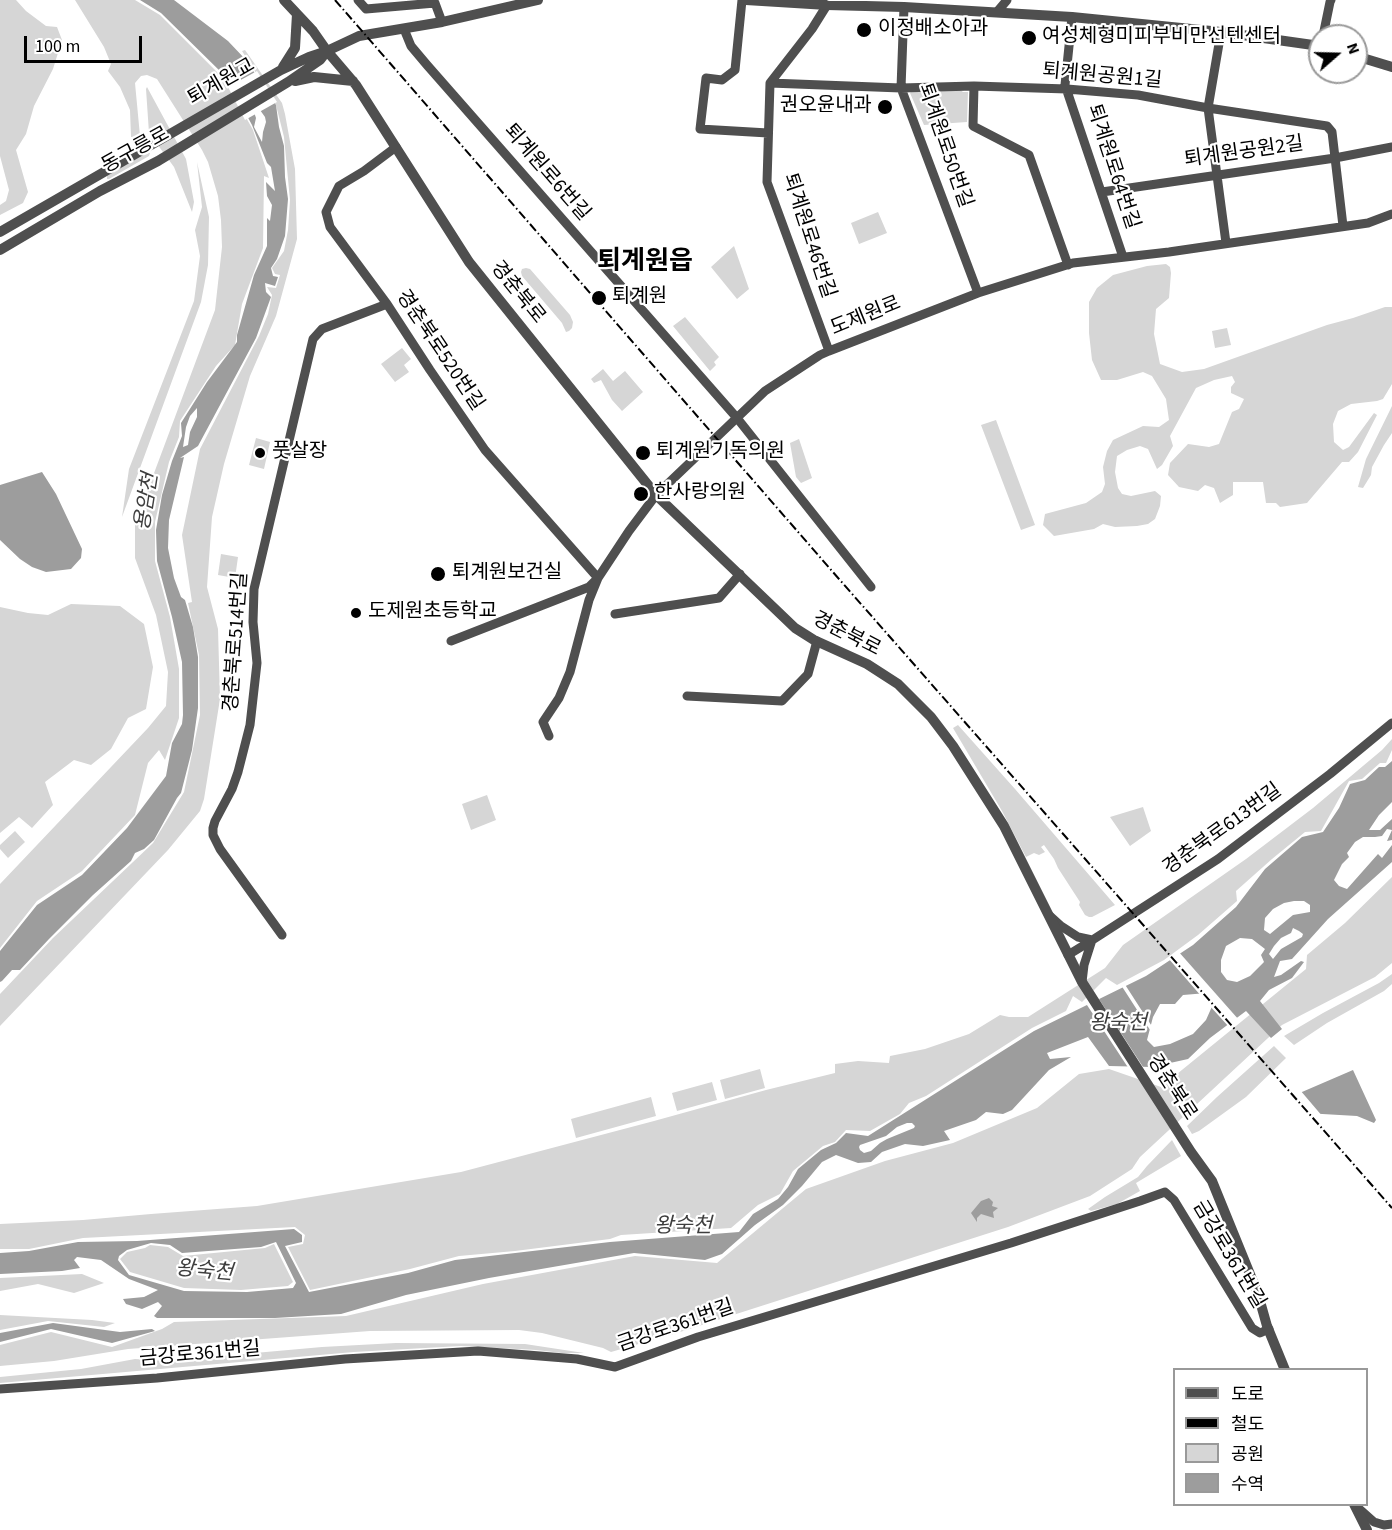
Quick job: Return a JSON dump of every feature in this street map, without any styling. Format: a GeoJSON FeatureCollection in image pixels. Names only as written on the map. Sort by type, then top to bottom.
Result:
{"type":"FeatureCollection","features":[{"type":"Feature","properties":{"kind":"street","name":"경춘북로"},"geometry":{"type":"LineString","coordinates":[[284,0],[313,31],[353,81],[469,262],[656,495],[795,628],[867,664],[898,684],[931,717],[953,746],[1004,826],[1082,982],[1212,1181],[1285,1368]]}},
{"type":"Feature","properties":{"kind":"street"},"geometry":{"type":"LineString","coordinates":[[358,0],[366,9],[435,3],[442,22]]}},
{"type":"Feature","properties":{"kind":"street"},"geometry":{"type":"LineString","coordinates":[[353,81],[312,66],[327,51],[359,36],[442,22],[538,0]]}},
{"type":"Feature","properties":{"kind":"street"},"geometry":{"type":"LineString","coordinates":[[768,134],[700,129],[706,78],[722,80],[735,70],[744,0],[1072,17],[1221,32],[1308,44]]}},
{"type":"Feature","properties":{"kind":"street"},"geometry":{"type":"LineString","coordinates":[[997,12],[1007,0]]}},
{"type":"Feature","properties":{"kind":"street"},"geometry":{"type":"LineString","coordinates":[[1325,24],[1331,0]]}},
{"type":"Feature","properties":{"kind":"street"},"geometry":{"type":"LineString","coordinates":[[770,83],[812,29],[827,5]]}},
{"type":"Feature","properties":{"kind":"street","name":"퇴계원로50번길"},"geometry":{"type":"LineString","coordinates":[[904,7],[901,88],[978,293]]}},
{"type":"Feature","properties":{"kind":"street"},"geometry":{"type":"LineString","coordinates":[[281,70],[295,48],[297,14]]}},
{"type":"Feature","properties":{"kind":"street","name":"퇴계원로64번길"},"geometry":{"type":"LineString","coordinates":[[1072,17],[1065,85],[1123,257]]}},
{"type":"Feature","properties":{"kind":"street","name":"퇴계원로6번길"},"geometry":{"type":"LineString","coordinates":[[404,29],[411,46],[737,418],[872,587]]}},
{"type":"Feature","properties":{"kind":"street"},"geometry":{"type":"LineString","coordinates":[[1221,32],[1208,108],[1226,243]]}},
{"type":"Feature","properties":{"kind":"street"},"geometry":{"type":"LineString","coordinates":[[1368,60],[1392,67]]}},
{"type":"Feature","properties":{"kind":"street","name":"퇴계원교"},"geometry":{"type":"LineString","coordinates":[[151,146],[281,70],[312,66]]}},
{"type":"Feature","properties":{"kind":"street","name":"동구릉로"},"geometry":{"type":"LineString","coordinates":[[0,250],[100,191],[158,161],[312,66]]}},
{"type":"Feature","properties":{"kind":"street","name":"퇴계원로46번길"},"geometry":{"type":"LineString","coordinates":[[770,83],[767,182],[829,351]]}},
{"type":"Feature","properties":{"kind":"street","name":"퇴계원공원1길"},"geometry":{"type":"LineString","coordinates":[[770,83],[901,88],[974,86],[1138,95],[1327,126],[1332,132],[1343,226]]}},
{"type":"Feature","properties":{"kind":"street"},"geometry":{"type":"LineString","coordinates":[[974,86],[973,126],[1029,155],[1068,265]]}},
{"type":"Feature","properties":{"kind":"street","name":"동구릉로"},"geometry":{"type":"LineString","coordinates":[[0,232],[151,146]]}},
{"type":"Feature","properties":{"kind":"street","name":"경춘북로520번길"},"geometry":{"type":"LineString","coordinates":[[396,147],[339,186],[326,212],[330,227],[387,304],[485,450],[598,578]]}},
{"type":"Feature","properties":{"kind":"street","name":"퇴계원공원2길"},"geometry":{"type":"LineString","coordinates":[[1102,192],[1335,158],[1392,147]]}},
{"type":"Feature","properties":{"kind":"street","name":"도제원로"},"geometry":{"type":"LineString","coordinates":[[451,641],[589,587],[598,578],[656,495],[765,391],[829,351],[978,293],[1068,265],[1343,226],[1368,222],[1392,214]]}},
{"type":"Feature","properties":{"kind":"street","name":"경춘북로514번길"},"geometry":{"type":"LineString","coordinates":[[282,935],[220,849],[213,835],[213,828],[232,789],[250,724],[257,663],[253,622],[254,589],[313,339],[322,329],[387,304]]}},
{"type":"Feature","properties":{"kind":"street"},"geometry":{"type":"LineString","coordinates":[[615,614],[719,598],[740,574]]}},
{"type":"Feature","properties":{"kind":"street"},"geometry":{"type":"LineString","coordinates":[[549,736],[543,722],[559,698],[570,672],[589,600],[598,578]]}},
{"type":"Feature","properties":{"kind":"street"},"geometry":{"type":"LineString","coordinates":[[687,696],[782,701],[808,674],[817,641]]}},
{"type":"Feature","properties":{"kind":"street","name":"경춘북로613번길"},"geometry":{"type":"LineString","coordinates":[[1068,955],[1218,859],[1330,774],[1392,723]]}},
{"type":"Feature","properties":{"kind":"street"},"geometry":{"type":"LineString","coordinates":[[1047,913],[1078,937],[1092,940],[1084,965],[1082,982]]}},
{"type":"Feature","properties":{"kind":"street","name":"금강로361번길"},"geometry":{"type":"LineString","coordinates":[[0,1389],[157,1378],[345,1359],[478,1351],[577,1359],[615,1367],[698,1337],[1011,1243],[1165,1192],[1174,1200],[1252,1328],[1260,1333],[1269,1329]]}},
{"type":"Feature","properties":{"kind":"street"},"geometry":{"type":"LineString","coordinates":[[1356,1506],[1367,1530]]}},
{"type":"Feature","properties":{"kind":"street"},"geometry":{"type":"LineString","coordinates":[[1357,1506],[1374,1522],[1384,1525],[1392,1524]]}},
{"type":"Feature","properties":{"kind":"green space"},"geometry":{"type":"Polygon","coordinates":[[[0,0],[16,0],[46,26],[57,27],[62,40],[53,69],[34,106],[26,134],[16,150],[28,192],[23,203],[0,215],[0,205],[6,201],[9,190],[0,156],[0,0]]]}},
{"type":"Feature","properties":{"kind":"green space"},"geometry":{"type":"Polygon","coordinates":[[[75,0],[135,0],[160,15],[225,80],[253,130],[269,178],[264,176],[263,248],[242,304],[235,345],[216,366],[180,421],[179,437],[169,462],[155,522],[155,561],[170,617],[179,669],[179,718],[165,760],[159,750],[148,763],[135,815],[82,871],[37,901],[0,948],[0,884],[148,728],[166,706],[168,672],[156,615],[135,558],[135,524],[215,310],[222,247],[218,196],[202,150],[157,79],[147,75],[141,76],[135,83],[140,136],[131,137],[130,110],[120,87],[108,71],[111,64],[104,47],[75,0]]]}},
{"type":"Feature","properties":{"kind":"green space"},"geometry":{"type":"Polygon","coordinates":[[[245,50],[282,103],[295,169],[297,239],[276,316],[250,376],[224,464],[212,517],[207,587],[218,629],[220,699],[204,799],[200,811],[168,850],[0,1026],[0,994],[53,938],[153,843],[184,792],[200,715],[199,655],[188,603],[192,602],[182,535],[200,449],[259,336],[268,314],[272,295],[267,287],[276,288],[280,275],[275,274],[272,268],[284,251],[288,230],[290,200],[284,137],[276,105],[242,51],[245,50]]]}},
{"type":"Feature","properties":{"kind":"green space"},"geometry":{"type":"Polygon","coordinates":[[[147,87],[186,159],[194,202],[192,212],[174,167],[149,133],[147,87]]]}},
{"type":"Feature","properties":{"kind":"green space"},"geometry":{"type":"Polygon","coordinates":[[[959,89],[968,92],[967,122],[924,125],[910,93],[912,90],[959,89]]]}},
{"type":"Feature","properties":{"kind":"green space"},"geometry":{"type":"Polygon","coordinates":[[[147,152],[150,153],[149,156],[107,179],[107,176],[147,152]]]}},
{"type":"Feature","properties":{"kind":"green space"},"geometry":{"type":"Polygon","coordinates":[[[197,162],[209,217],[208,265],[201,302],[122,517],[129,469],[194,301],[200,256],[195,230],[202,207],[197,162]]]}},
{"type":"Feature","properties":{"kind":"green space"},"geometry":{"type":"Polygon","coordinates":[[[878,212],[887,233],[859,244],[851,223],[878,212]]]}},
{"type":"Feature","properties":{"kind":"green space"},"geometry":{"type":"Polygon","coordinates":[[[734,246],[749,289],[737,299],[711,267],[734,246]]]}},
{"type":"Feature","properties":{"kind":"green space"},"geometry":{"type":"Polygon","coordinates":[[[1166,264],[1170,267],[1171,273],[1169,298],[1156,309],[1154,334],[1160,364],[1182,372],[1204,369],[1327,325],[1385,307],[1392,307],[1392,384],[1383,399],[1351,404],[1338,411],[1333,424],[1334,442],[1343,450],[1349,447],[1374,413],[1377,415],[1358,452],[1349,462],[1342,462],[1307,503],[1280,507],[1276,503],[1266,503],[1263,482],[1233,482],[1233,495],[1220,503],[1214,488],[1205,485],[1198,491],[1179,487],[1168,475],[1170,463],[1188,444],[1209,447],[1219,444],[1232,412],[1239,409],[1244,399],[1231,393],[1231,387],[1235,382],[1232,376],[1214,380],[1196,388],[1170,436],[1173,446],[1162,465],[1157,469],[1148,449],[1140,446],[1117,456],[1115,472],[1118,488],[1122,494],[1131,496],[1155,491],[1161,496],[1155,519],[1148,524],[1137,526],[1115,527],[1103,524],[1094,529],[1054,536],[1043,525],[1045,514],[1086,503],[1102,492],[1105,484],[1103,467],[1107,451],[1113,440],[1143,426],[1159,427],[1169,420],[1166,399],[1152,376],[1143,372],[1117,380],[1101,380],[1092,360],[1089,333],[1089,302],[1097,288],[1113,275],[1147,266],[1166,264]]]}},
{"type":"Feature","properties":{"kind":"green space"},"geometry":{"type":"Polygon","coordinates":[[[522,269],[530,269],[570,315],[573,322],[569,331],[566,332],[562,323],[522,276],[522,269]]]}},
{"type":"Feature","properties":{"kind":"green space"},"geometry":{"type":"Polygon","coordinates":[[[685,317],[719,357],[714,362],[716,365],[710,371],[673,326],[685,317]]]}},
{"type":"Feature","properties":{"kind":"green space"},"geometry":{"type":"Polygon","coordinates":[[[1227,328],[1231,345],[1215,348],[1212,331],[1227,328]]]}},
{"type":"Feature","properties":{"kind":"green space"},"geometry":{"type":"Polygon","coordinates":[[[402,348],[411,359],[404,365],[409,372],[395,382],[381,364],[402,348]]]}},
{"type":"Feature","properties":{"kind":"green space"},"geometry":{"type":"Polygon","coordinates":[[[603,369],[613,381],[625,371],[643,392],[622,411],[612,400],[601,380],[594,383],[591,379],[603,369]]]}},
{"type":"Feature","properties":{"kind":"green space"},"geometry":{"type":"Polygon","coordinates":[[[1392,406],[1392,433],[1372,467],[1371,475],[1363,488],[1358,487],[1366,459],[1392,406]]]}},
{"type":"Feature","properties":{"kind":"green space"},"geometry":{"type":"Polygon","coordinates":[[[996,420],[1035,525],[1021,530],[981,425],[996,420]]]}},
{"type":"Feature","properties":{"kind":"green space","name":"풋살장"},"geometry":{"type":"Polygon","coordinates":[[[256,438],[270,442],[264,469],[249,465],[256,438]]]}},
{"type":"Feature","properties":{"kind":"green space"},"geometry":{"type":"Polygon","coordinates":[[[799,439],[812,478],[801,483],[796,477],[790,443],[799,439]]]}},
{"type":"Feature","properties":{"kind":"green space"},"geometry":{"type":"Polygon","coordinates":[[[221,554],[238,557],[235,578],[218,575],[221,554]]]}},
{"type":"Feature","properties":{"kind":"green space"},"geometry":{"type":"Polygon","coordinates":[[[71,604],[120,606],[144,624],[153,667],[146,709],[128,718],[111,749],[91,765],[74,760],[45,782],[53,805],[32,828],[19,817],[0,833],[0,607],[48,615],[71,604]]]}},
{"type":"Feature","properties":{"kind":"green space"},"geometry":{"type":"Polygon","coordinates":[[[958,725],[1115,905],[1092,917],[1085,915],[1079,905],[1080,902],[1044,845],[1041,847],[1045,852],[1039,855],[1034,853],[1026,857],[953,728],[958,725]]]}},
{"type":"Feature","properties":{"kind":"green space"},"geometry":{"type":"Polygon","coordinates":[[[1392,739],[1392,750],[1386,763],[1380,763],[1362,779],[1349,781],[1321,831],[1305,832],[1272,859],[1236,891],[1237,901],[1198,935],[1164,960],[1117,985],[1106,978],[1082,1002],[1073,996],[1066,1011],[1032,1028],[926,1096],[909,1103],[900,1114],[870,1131],[846,1130],[835,1142],[823,1146],[793,1171],[780,1194],[758,1205],[731,1228],[621,1235],[610,1239],[459,1256],[310,1290],[288,1247],[303,1244],[305,1235],[295,1227],[83,1238],[29,1249],[0,1249],[0,1224],[83,1220],[257,1206],[461,1172],[835,1073],[835,1064],[858,1061],[889,1063],[890,1056],[925,1049],[969,1034],[1000,1015],[1028,1017],[1105,968],[1123,945],[1246,859],[1313,808],[1392,739]]]}},
{"type":"Feature","properties":{"kind":"green space"},"geometry":{"type":"Polygon","coordinates":[[[487,795],[496,820],[471,830],[462,804],[487,795]]]}},
{"type":"Feature","properties":{"kind":"green space"},"geometry":{"type":"Polygon","coordinates":[[[1143,807],[1151,831],[1130,846],[1110,817],[1143,807]]]}},
{"type":"Feature","properties":{"kind":"green space"},"geometry":{"type":"Polygon","coordinates":[[[15,831],[25,842],[8,858],[0,849],[0,845],[15,831]]]}},
{"type":"Feature","properties":{"kind":"green space"},"geometry":{"type":"Polygon","coordinates":[[[1392,877],[1392,963],[1375,977],[1282,1025],[1140,1157],[1132,1169],[1090,1196],[1008,1227],[611,1352],[542,1333],[519,1330],[370,1331],[128,1349],[54,1361],[0,1366],[0,1345],[51,1332],[112,1347],[162,1329],[174,1322],[346,1316],[483,1284],[635,1256],[717,1263],[806,1189],[885,1161],[953,1143],[1037,1108],[1079,1074],[1109,1069],[1161,1087],[1306,969],[1307,955],[1345,923],[1392,877]]]}},
{"type":"Feature","properties":{"kind":"green space"},"geometry":{"type":"Polygon","coordinates":[[[1392,974],[1392,984],[1384,991],[1327,1023],[1294,1045],[1284,1036],[1379,983],[1392,974]]]}},
{"type":"Feature","properties":{"kind":"green space"},"geometry":{"type":"Polygon","coordinates":[[[1274,1046],[1286,1058],[1246,1097],[1192,1134],[1187,1126],[1274,1046]]]}},
{"type":"Feature","properties":{"kind":"green space"},"geometry":{"type":"Polygon","coordinates":[[[760,1069],[765,1088],[725,1099],[720,1080],[760,1069]]]}},
{"type":"Feature","properties":{"kind":"green space"},"geometry":{"type":"Polygon","coordinates":[[[712,1082],[717,1100],[677,1111],[672,1093],[712,1082]]]}},
{"type":"Feature","properties":{"kind":"green space"},"geometry":{"type":"Polygon","coordinates":[[[651,1097],[656,1116],[576,1138],[571,1119],[651,1097]]]}},
{"type":"Feature","properties":{"kind":"green space"},"geometry":{"type":"Polygon","coordinates":[[[1172,1140],[1181,1156],[1136,1183],[1140,1191],[1117,1204],[1091,1211],[1088,1209],[1138,1177],[1172,1140]]]}},
{"type":"Feature","properties":{"kind":"green space"},"geometry":{"type":"Polygon","coordinates":[[[274,1244],[293,1282],[288,1286],[241,1290],[184,1288],[130,1272],[120,1259],[127,1252],[150,1245],[168,1247],[183,1256],[265,1248],[274,1244]]]}},
{"type":"Feature","properties":{"kind":"green space"},"geometry":{"type":"Polygon","coordinates":[[[82,1274],[104,1283],[74,1293],[38,1284],[0,1291],[0,1278],[82,1274]]]}},
{"type":"Feature","properties":{"kind":"green space"},"geometry":{"type":"Polygon","coordinates":[[[0,1315],[115,1323],[104,1327],[48,1321],[0,1330],[0,1315]]]}},
{"type":"Feature","properties":{"kind":"green space"},"geometry":{"type":"Polygon","coordinates":[[[396,1343],[525,1344],[584,1353],[461,1346],[354,1352],[0,1383],[0,1377],[81,1369],[135,1359],[165,1361],[396,1343]]]}},
{"type":"Feature","properties":{"kind":"water"},"geometry":{"type":"Polygon","coordinates":[[[140,0],[174,0],[228,41],[246,60],[276,105],[284,146],[288,199],[285,236],[277,259],[271,268],[273,276],[278,277],[275,286],[265,283],[266,292],[271,297],[256,338],[198,446],[180,458],[184,457],[169,520],[168,548],[174,578],[181,597],[185,600],[193,627],[198,657],[198,708],[192,750],[181,793],[154,840],[135,853],[131,861],[93,895],[20,970],[12,970],[0,982],[0,951],[37,905],[82,875],[127,828],[166,776],[172,743],[182,724],[183,715],[182,662],[157,561],[156,530],[162,495],[182,436],[181,423],[207,382],[237,342],[254,275],[267,246],[267,218],[270,221],[272,205],[267,196],[266,182],[275,191],[271,167],[267,163],[252,125],[226,77],[161,13],[140,0]],[[260,110],[254,112],[256,118],[254,127],[262,142],[266,122],[260,110]],[[197,408],[190,416],[186,427],[183,447],[188,445],[190,432],[197,417],[197,408]]]}},
{"type":"Feature","properties":{"kind":"water"},"geometry":{"type":"Polygon","coordinates":[[[42,472],[56,494],[82,549],[81,558],[71,569],[46,572],[32,567],[0,540],[0,485],[42,472]]]}},
{"type":"Feature","properties":{"kind":"water","name":"왕숙천"},"geometry":{"type":"Polygon","coordinates":[[[1392,761],[1392,802],[1369,830],[1380,830],[1392,819],[1392,830],[1387,829],[1382,836],[1363,837],[1355,842],[1347,853],[1349,857],[1342,864],[1334,880],[1339,886],[1347,889],[1378,854],[1382,858],[1392,845],[1392,862],[1328,919],[1292,959],[1280,961],[1274,977],[1281,975],[1301,961],[1304,962],[1292,978],[1269,990],[1260,1001],[1282,1029],[1271,1038],[1246,1011],[1210,1038],[1188,1059],[1152,1067],[1109,1066],[1088,1037],[1047,1053],[1050,1059],[1071,1057],[1049,1070],[1012,1110],[1003,1114],[986,1112],[976,1120],[944,1131],[950,1140],[923,1146],[905,1144],[882,1152],[871,1162],[858,1163],[836,1155],[822,1162],[783,1205],[755,1225],[722,1254],[705,1260],[634,1253],[406,1295],[341,1314],[275,1318],[157,1318],[154,1316],[162,1306],[158,1302],[142,1309],[126,1304],[123,1299],[144,1297],[158,1290],[129,1279],[101,1260],[77,1257],[74,1260],[80,1268],[0,1274],[0,1253],[29,1251],[78,1242],[137,1241],[294,1229],[302,1235],[302,1242],[285,1246],[309,1292],[408,1273],[455,1260],[610,1242],[739,1232],[753,1214],[778,1199],[798,1169],[821,1150],[836,1143],[846,1133],[868,1136],[1034,1031],[1146,976],[1193,945],[1236,907],[1265,869],[1302,837],[1323,832],[1339,808],[1350,784],[1365,780],[1379,767],[1385,767],[1392,761]],[[1304,901],[1284,903],[1273,909],[1265,918],[1264,930],[1270,934],[1293,915],[1310,912],[1310,905],[1304,901]],[[1293,928],[1291,933],[1281,938],[1269,954],[1273,959],[1281,949],[1302,937],[1303,934],[1293,928]],[[1240,938],[1226,946],[1221,960],[1221,972],[1227,980],[1237,982],[1250,976],[1264,962],[1261,955],[1265,949],[1252,939],[1240,938]],[[1207,993],[1183,995],[1175,1004],[1160,1004],[1153,1017],[1147,1040],[1154,1047],[1170,1044],[1193,1034],[1206,1020],[1214,1002],[1207,993]],[[907,1123],[897,1127],[886,1136],[860,1145],[860,1150],[864,1153],[871,1151],[887,1139],[915,1126],[907,1123]],[[276,1242],[261,1247],[182,1253],[170,1245],[151,1243],[127,1250],[119,1256],[118,1260],[129,1275],[184,1291],[247,1292],[293,1288],[296,1283],[276,1242]]]}},
{"type":"Feature","properties":{"kind":"water"},"geometry":{"type":"Polygon","coordinates":[[[1392,830],[1392,840],[1387,841],[1392,830]]]}},
{"type":"Feature","properties":{"kind":"water"},"geometry":{"type":"Polygon","coordinates":[[[1353,1070],[1376,1120],[1374,1123],[1357,1116],[1305,1113],[1295,1095],[1353,1070]]]}},
{"type":"Feature","properties":{"kind":"water"},"geometry":{"type":"Polygon","coordinates":[[[989,1198],[993,1202],[992,1206],[998,1208],[993,1212],[994,1218],[981,1214],[977,1222],[971,1213],[981,1201],[989,1198]]]}},
{"type":"Feature","properties":{"kind":"water","name":"왕숙천"},"geometry":{"type":"Polygon","coordinates":[[[53,1323],[120,1332],[152,1329],[155,1331],[112,1343],[51,1329],[0,1342],[0,1333],[53,1323]]]}},
{"type":"Feature","properties":{"kind":"pier"},"geometry":{"type":"Polygon","coordinates":[[[257,71],[277,102],[245,120],[228,87],[257,71]]]}},
{"type":"Feature","properties":{"kind":"pier"},"geometry":{"type":"Polygon","coordinates":[[[1178,951],[1239,1020],[1229,1027],[1209,1005],[1211,1003],[1205,996],[1202,997],[1168,958],[1178,951]]]}},
{"type":"Feature","properties":{"kind":"pier"},"geometry":{"type":"Polygon","coordinates":[[[1124,983],[1153,1028],[1152,1033],[1121,985],[1124,983]]]}},
{"type":"Feature","properties":{"kind":"pier"},"geometry":{"type":"Polygon","coordinates":[[[1097,996],[1145,1070],[1129,1069],[1085,1002],[1097,996]]]}},
{"type":"Feature","properties":{"kind":"pier"},"geometry":{"type":"Polygon","coordinates":[[[1300,1090],[1323,1117],[1306,1116],[1299,1108],[1292,1095],[1300,1090]]]}},
{"type":"Feature","properties":{"kind":"railway"},"geometry":{"type":"LineString","coordinates":[[335,0],[839,579],[1392,1208]]}},
{"type":"Feature","properties":{"kind":"place","name":"이정배소아과"},"geometry":{"type":"Point","coordinates":[864,30]}},
{"type":"Feature","properties":{"kind":"place","name":"여성체형미피부비만선텐센터"},"geometry":{"type":"Point","coordinates":[1029,38]}},
{"type":"Feature","properties":{"kind":"place","name":"권오윤내과"},"geometry":{"type":"Point","coordinates":[885,107]}},
{"type":"Feature","properties":{"kind":"place","name":"퇴계원"},"geometry":{"type":"Point","coordinates":[599,298]}},
{"type":"Feature","properties":{"kind":"place","name":"풋살장"},"geometry":{"type":"Point","coordinates":[260,453]}},
{"type":"Feature","properties":{"kind":"place","name":"퇴계원기독의원"},"geometry":{"type":"Point","coordinates":[643,453]}},
{"type":"Feature","properties":{"kind":"place","name":"한사랑의원"},"geometry":{"type":"Point","coordinates":[641,494]}},
{"type":"Feature","properties":{"kind":"place","name":"퇴계원보건실"},"geometry":{"type":"Point","coordinates":[438,574]}},
{"type":"Feature","properties":{"kind":"place","name":"도제원초등학교"},"geometry":{"type":"Point","coordinates":[356,613]}},
{"type":"Feature","properties":{"kind":"district","name":"퇴계원읍"},"geometry":{"type":"Point","coordinates":[645,263]}},
{"type":"Feature","properties":{"kind":"water label","name":"용암천"},"geometry":{"type":"Point","coordinates":[148,502]}}]}
